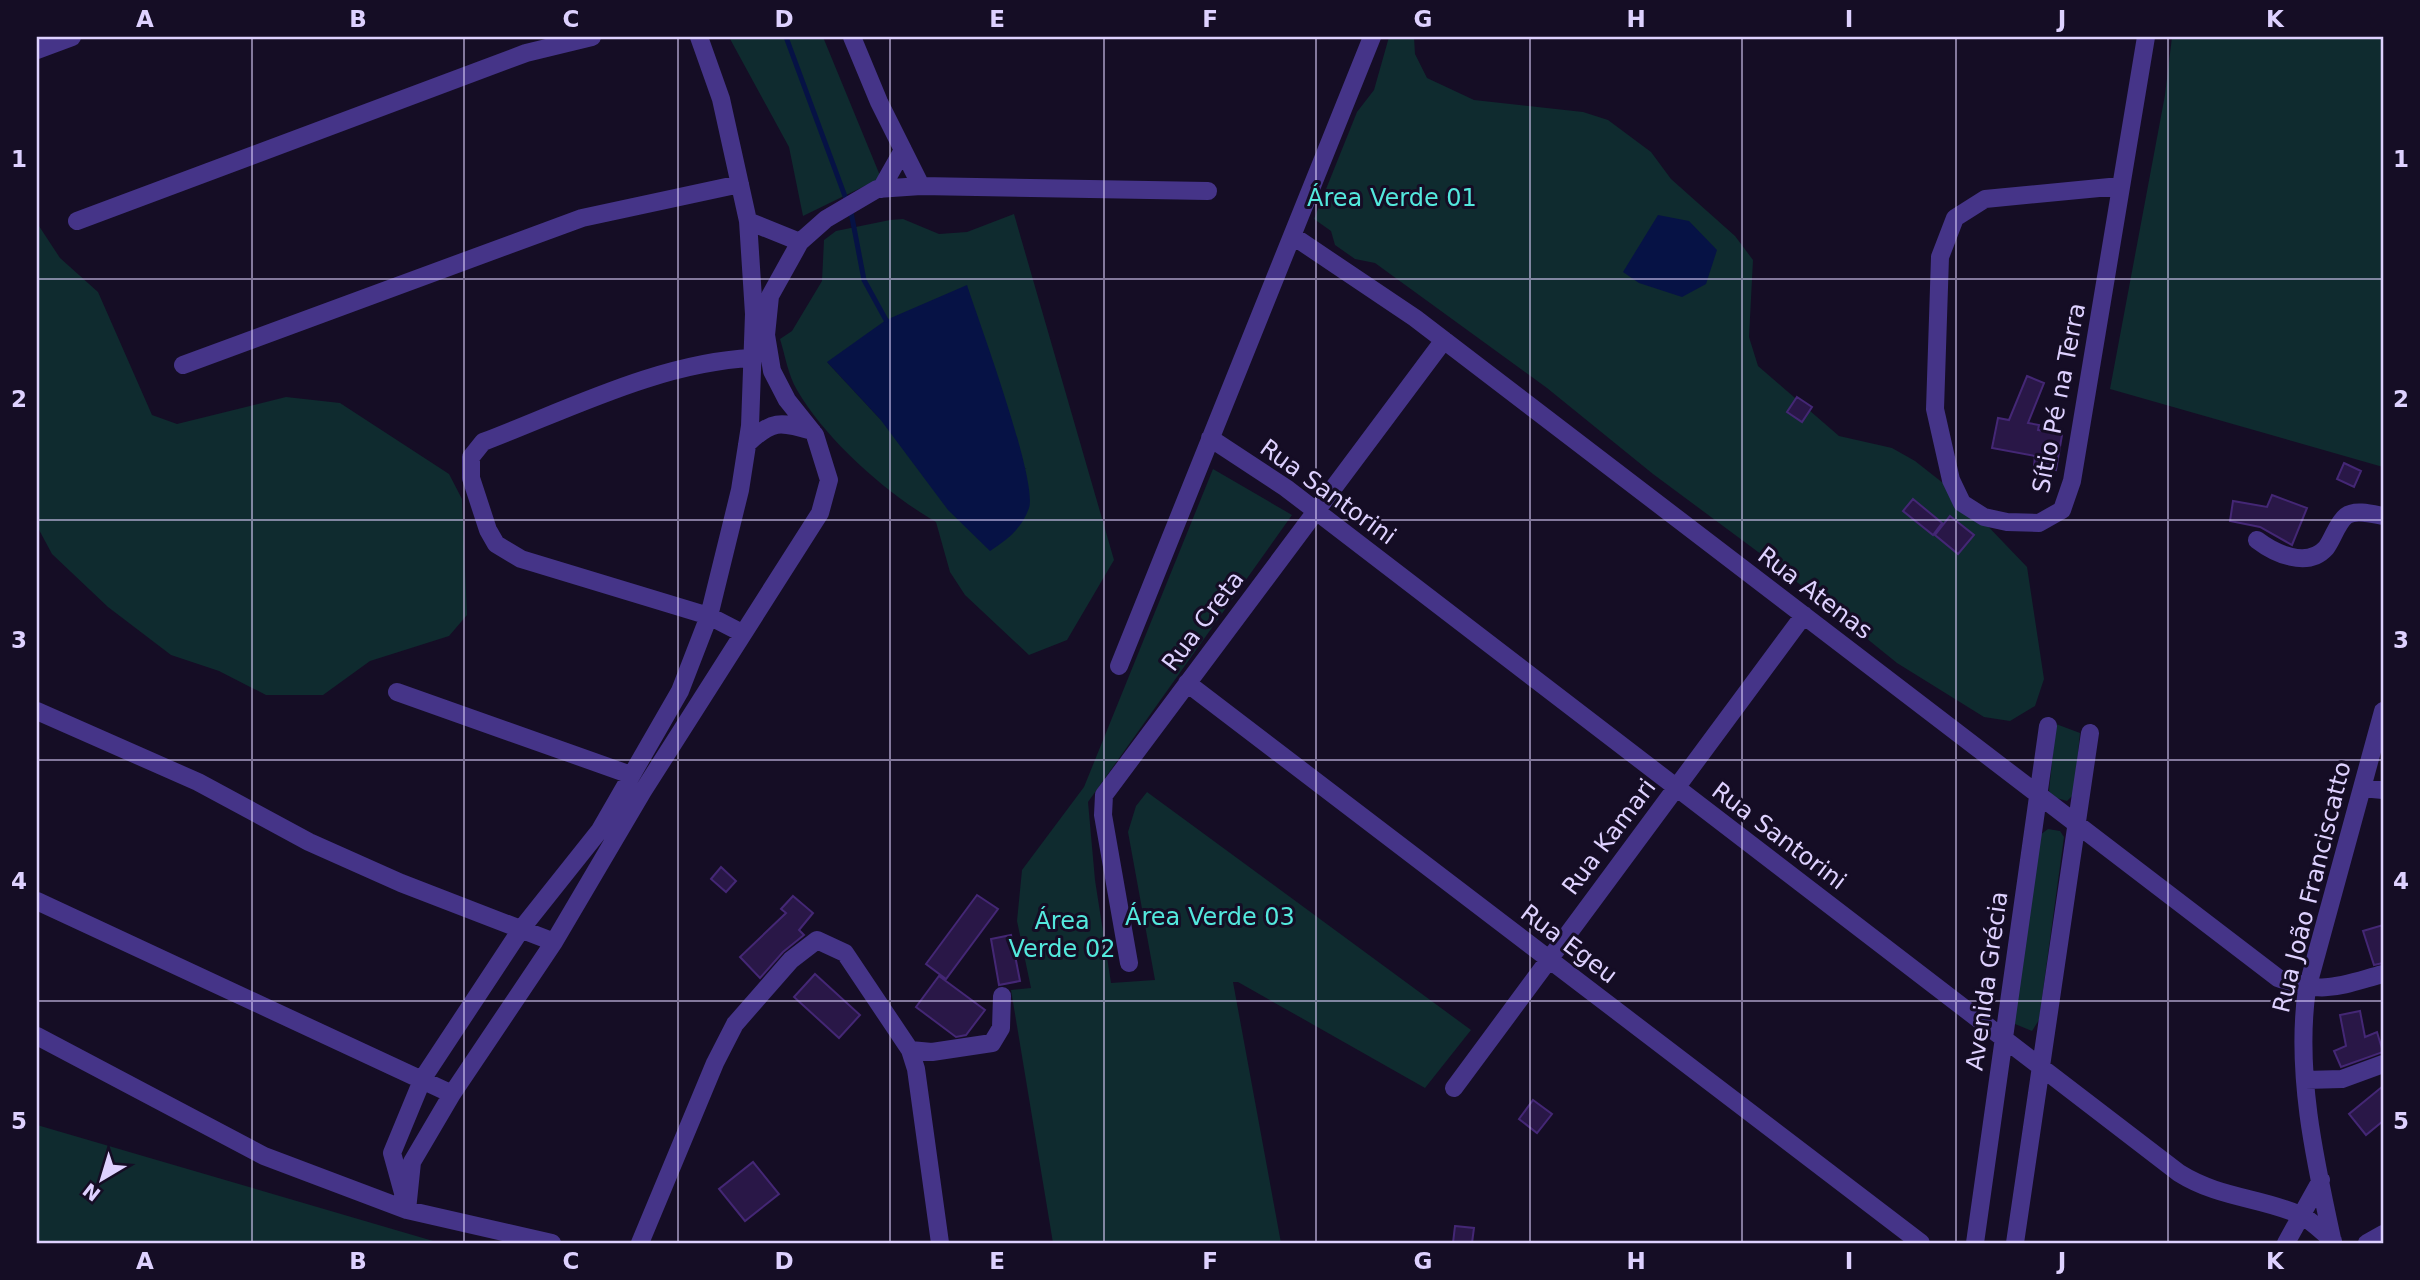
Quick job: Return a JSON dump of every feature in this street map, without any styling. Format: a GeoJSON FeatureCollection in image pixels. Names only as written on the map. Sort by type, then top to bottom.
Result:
{"type":"FeatureCollection","features":[{"type":"Feature","properties":{"kind":"street"},"geometry":{"type":"LineString","coordinates":[[37,50],[72,37]]}},
{"type":"Feature","properties":{"kind":"street"},"geometry":{"type":"LineString","coordinates":[[77,221],[526,53],[592,37]]}},
{"type":"Feature","properties":{"kind":"street"},"geometry":{"type":"LineString","coordinates":[[407,1210],[392,1153],[424,1078],[522,928],[600,830],[680,691],[709,616],[747,444],[752,358],[752,279],[748,221],[740,184],[720,99],[699,37]]}},
{"type":"Feature","properties":{"kind":"street"},"geometry":{"type":"LineString","coordinates":[[852,37],[921,186]]}},
{"type":"Feature","properties":{"kind":"street"},"geometry":{"type":"LineString","coordinates":[[1119,666],[1373,37]]}},
{"type":"Feature","properties":{"kind":"street","name":"Sítio Pé na Terra"},"geometry":{"type":"LineString","coordinates":[[2120,187],[1985,199],[1955,218],[1940,257],[1935,410],[1951,480],[1962,503],[1984,517],[2007,522],[2039,523],[2062,510],[2073,481],[2146,37]]}},
{"type":"Feature","properties":{"kind":"street"},"geometry":{"type":"LineString","coordinates":[[881,189],[903,150]]}},
{"type":"Feature","properties":{"kind":"street"},"geometry":{"type":"LineString","coordinates":[[183,365],[582,218],[740,184]]}},
{"type":"Feature","properties":{"kind":"street"},"geometry":{"type":"LineString","coordinates":[[407,1210],[412,1162],[452,1094],[554,942],[742,633],[820,513],[828,480],[812,431],[787,400],[772,370],[766,335],[771,296],[800,242],[848,204],[881,189],[921,186],[1208,191]]}},
{"type":"Feature","properties":{"kind":"street"},"geometry":{"type":"LineString","coordinates":[[748,221],[800,242]]}},
{"type":"Feature","properties":{"kind":"street","name":"Rua Atenas"},"geometry":{"type":"LineString","coordinates":[[1293,236],[1444,340],[2278,978],[2307,989]]}},
{"type":"Feature","properties":{"kind":"street","name":"Rua Creta"},"geometry":{"type":"LineString","coordinates":[[1129,963],[1103,815],[1104,795],[1444,340]]}},
{"type":"Feature","properties":{"kind":"street"},"geometry":{"type":"LineString","coordinates":[[742,633],[709,616],[521,559],[496,544],[488,530],[471,478],[471,457],[483,442],[667,372],[725,359],[752,358]]}},
{"type":"Feature","properties":{"kind":"street"},"geometry":{"type":"LineString","coordinates":[[747,444],[763,429],[775,424],[789,424],[812,431]]}},
{"type":"Feature","properties":{"kind":"street","name":"Rua Santorini"},"geometry":{"type":"LineString","coordinates":[[1210,438],[1316,512],[2200,1187],[2300,1214],[2333,1242]]}},
{"type":"Feature","properties":{"kind":"street"},"geometry":{"type":"LineString","coordinates":[[2257,540],[2271,551],[2292,558],[2311,556],[2325,550],[2345,516],[2355,512],[2383,516]]}},
{"type":"Feature","properties":{"kind":"street","name":"Rua Kamari"},"geometry":{"type":"LineString","coordinates":[[1454,1087],[1804,615]]}},
{"type":"Feature","properties":{"kind":"street","name":"Rua Egeu"},"geometry":{"type":"LineString","coordinates":[[1187,683],[1921,1243]]}},
{"type":"Feature","properties":{"kind":"street"},"geometry":{"type":"LineString","coordinates":[[397,692],[631,775]]}},
{"type":"Feature","properties":{"kind":"street","name":"Rua João Franciscatto"},"geometry":{"type":"LineString","coordinates":[[2333,1242],[2305,1080],[2301,1029],[2307,989],[2383,710]]}},
{"type":"Feature","properties":{"kind":"street"},"geometry":{"type":"LineString","coordinates":[[37,711],[198,782],[309,842],[401,883],[554,942]]}},
{"type":"Feature","properties":{"kind":"street","name":"Avenida Grécia"},"geometry":{"type":"LineString","coordinates":[[1975,1243],[2048,726]]}},
{"type":"Feature","properties":{"kind":"street"},"geometry":{"type":"LineString","coordinates":[[2015,1243],[2090,733]]}},
{"type":"Feature","properties":{"kind":"street"},"geometry":{"type":"LineString","coordinates":[[2362,788],[2383,790]]}},
{"type":"Feature","properties":{"kind":"street"},"geometry":{"type":"LineString","coordinates":[[37,901],[424,1078],[452,1094]]}},
{"type":"Feature","properties":{"kind":"street"},"geometry":{"type":"LineString","coordinates":[[640,1243],[715,1063],[735,1024],[791,960],[817,940],[845,953],[910,1050],[916,1069],[940,1243]]}},
{"type":"Feature","properties":{"kind":"street"},"geometry":{"type":"LineString","coordinates":[[2307,989],[2336,987],[2383,974]]}},
{"type":"Feature","properties":{"kind":"street"},"geometry":{"type":"LineString","coordinates":[[910,1050],[932,1052],[992,1043],[1001,1028],[1002,996]]}},
{"type":"Feature","properties":{"kind":"street"},"geometry":{"type":"LineString","coordinates":[[37,1036],[264,1156],[407,1210],[552,1243]]}},
{"type":"Feature","properties":{"kind":"street"},"geometry":{"type":"LineString","coordinates":[[2305,1080],[2342,1079],[2383,1065]]}},
{"type":"Feature","properties":{"kind":"street"},"geometry":{"type":"LineString","coordinates":[[2286,1243],[2321,1180]]}},
{"type":"Feature","properties":{"kind":"street"},"geometry":{"type":"LineString","coordinates":[[2367,1243],[2383,1234]]}},
{"type":"Feature","properties":{"kind":"green space"},"geometry":{"type":"Polygon","coordinates":[[[729,37],[823,37],[881,178],[803,216],[789,147],[729,37]]]}},
{"type":"Feature","properties":{"kind":"green space","name":"Área Verde 01"},"geometry":{"type":"Polygon","coordinates":[[[1389,37],[1414,37],[1415,54],[1427,78],[1474,100],[1583,112],[1608,120],[1651,152],[1671,179],[1735,236],[1753,260],[1749,337],[1758,366],[1839,436],[1892,448],[1915,461],[1957,494],[2027,567],[2044,679],[2035,706],[2010,721],[1984,717],[1897,663],[1777,566],[1653,474],[1547,388],[1375,263],[1355,259],[1335,245],[1331,231],[1314,219],[1357,112],[1374,90],[1389,37]]]}},
{"type":"Feature","properties":{"kind":"green space"},"geometry":{"type":"Polygon","coordinates":[[[2172,37],[2383,37],[2383,467],[2110,389],[2165,95],[2172,37]]]}},
{"type":"Feature","properties":{"kind":"green space"},"geometry":{"type":"Polygon","coordinates":[[[1014,214],[1114,560],[1067,640],[1029,655],[965,595],[950,572],[936,522],[878,481],[841,446],[809,409],[794,384],[780,339],[792,331],[822,281],[824,240],[836,231],[903,219],[939,234],[967,232],[1014,214]],[[827,362],[880,419],[1027,469],[827,362]]]}},
{"type":"Feature","properties":{"kind":"green space"},"geometry":{"type":"Polygon","coordinates":[[[37,223],[60,258],[98,292],[152,415],[177,424],[286,397],[340,403],[449,474],[462,499],[467,615],[449,636],[370,661],[323,695],[266,695],[219,671],[171,655],[108,607],[52,554],[37,526],[37,223]]]}},
{"type":"Feature","properties":{"kind":"green space"},"geometry":{"type":"Polygon","coordinates":[[[1213,469],[1292,515],[1088,802],[1095,880],[1111,983],[1155,980],[1128,832],[1136,806],[1147,792],[1471,1030],[1425,1088],[1238,982],[1233,982],[1281,1243],[1053,1243],[1011,990],[1031,988],[1017,921],[1022,870],[1084,787],[1213,469]]]}},
{"type":"Feature","properties":{"kind":"green space"},"geometry":{"type":"Polygon","coordinates":[[[2056,724],[2080,733],[2074,794],[2067,801],[2053,797],[2049,791],[2056,724]]]}},
{"type":"Feature","properties":{"kind":"green space"},"geometry":{"type":"Polygon","coordinates":[[[2048,829],[2060,831],[2064,837],[2039,1020],[2032,1031],[2015,1024],[2014,1008],[2040,835],[2048,829]]]}},
{"type":"Feature","properties":{"kind":"green space"},"geometry":{"type":"Polygon","coordinates":[[[37,1125],[440,1243],[37,1243],[37,1125]]]}},
{"type":"Feature","properties":{"kind":"shaded area"},"geometry":{"type":"Polygon","coordinates":[[[1658,215],[1689,221],[1717,250],[1706,284],[1682,297],[1639,283],[1623,272],[1658,215]]]}},
{"type":"Feature","properties":{"kind":"shaded area"},"geometry":{"type":"Polygon","coordinates":[[[967,285],[1017,435],[1029,492],[1029,508],[1022,521],[990,551],[948,510],[880,419],[827,362],[886,320],[967,285]]]}},
{"type":"Feature","properties":{"kind":"building"},"geometry":{"type":"Polygon","coordinates":[[[2027,376],[2044,383],[2028,423],[2039,425],[2038,430],[2062,435],[2056,470],[2034,466],[2035,456],[1992,448],[1998,418],[2009,420],[2027,376]]]}},
{"type":"Feature","properties":{"kind":"building"},"geometry":{"type":"Polygon","coordinates":[[[1797,397],[1812,407],[1802,422],[1787,412],[1797,397]]]}},
{"type":"Feature","properties":{"kind":"building"},"geometry":{"type":"Polygon","coordinates":[[[2344,463],[2361,471],[2354,487],[2337,479],[2344,463]]]}},
{"type":"Feature","properties":{"kind":"building"},"geometry":{"type":"Polygon","coordinates":[[[2272,495],[2307,508],[2292,545],[2260,527],[2230,521],[2233,501],[2267,507],[2272,495]]]}},
{"type":"Feature","properties":{"kind":"building"},"geometry":{"type":"Polygon","coordinates":[[[1913,499],[1942,523],[1933,535],[1903,511],[1913,499]]]}},
{"type":"Feature","properties":{"kind":"building"},"geometry":{"type":"Polygon","coordinates":[[[1950,516],[1974,535],[1958,554],[1935,535],[1950,516]]]}},
{"type":"Feature","properties":{"kind":"building"},"geometry":{"type":"Polygon","coordinates":[[[721,867],[736,881],[726,892],[711,879],[721,867]]]}},
{"type":"Feature","properties":{"kind":"building"},"geometry":{"type":"Polygon","coordinates":[[[977,895],[998,909],[946,979],[926,964],[977,895]]]}},
{"type":"Feature","properties":{"kind":"building"},"geometry":{"type":"Polygon","coordinates":[[[793,896],[813,913],[799,930],[804,935],[783,952],[760,978],[740,957],[786,913],[781,909],[793,896]]]}},
{"type":"Feature","properties":{"kind":"building"},"geometry":{"type":"Polygon","coordinates":[[[2383,925],[2383,963],[2374,965],[2363,931],[2383,925]]]}},
{"type":"Feature","properties":{"kind":"building"},"geometry":{"type":"Polygon","coordinates":[[[1011,935],[1020,981],[999,985],[991,939],[1011,935]]]}},
{"type":"Feature","properties":{"kind":"building"},"geometry":{"type":"Polygon","coordinates":[[[815,974],[860,1015],[839,1038],[794,997],[815,974]]]}},
{"type":"Feature","properties":{"kind":"building"},"geometry":{"type":"Polygon","coordinates":[[[939,976],[985,1010],[966,1035],[956,1037],[916,1007],[939,976]]]}},
{"type":"Feature","properties":{"kind":"building"},"geometry":{"type":"Polygon","coordinates":[[[2360,1011],[2365,1037],[2377,1032],[2383,1052],[2341,1067],[2334,1051],[2346,1046],[2340,1015],[2360,1011]]]}},
{"type":"Feature","properties":{"kind":"building"},"geometry":{"type":"Polygon","coordinates":[[[2383,1086],[2383,1121],[2366,1135],[2349,1114],[2383,1086]]]}},
{"type":"Feature","properties":{"kind":"building"},"geometry":{"type":"Polygon","coordinates":[[[1533,1100],[1552,1114],[1537,1133],[1519,1119],[1533,1100]]]}},
{"type":"Feature","properties":{"kind":"building"},"geometry":{"type":"Polygon","coordinates":[[[753,1162],[779,1194],[745,1221],[719,1189],[753,1162]]]}},
{"type":"Feature","properties":{"kind":"building"},"geometry":{"type":"Polygon","coordinates":[[[1455,1226],[1474,1228],[1472,1243],[1453,1243],[1455,1226]]]}},
{"type":"Feature","properties":{"kind":"waterway"},"geometry":{"type":"LineString","coordinates":[[786,37],[846,199]]}},
{"type":"Feature","properties":{"kind":"waterway"},"geometry":{"type":"LineString","coordinates":[[851,212],[864,280],[886,320]]}},
{"type":"Feature","properties":{"kind":"park label","name":"Área Verde 03"},"geometry":{"type":"Point","coordinates":[1210,917]}},
{"type":"Feature","properties":{"kind":"park label","name":"Área Verde 02"},"geometry":{"type":"Point","coordinates":[1062,935]}}]}
